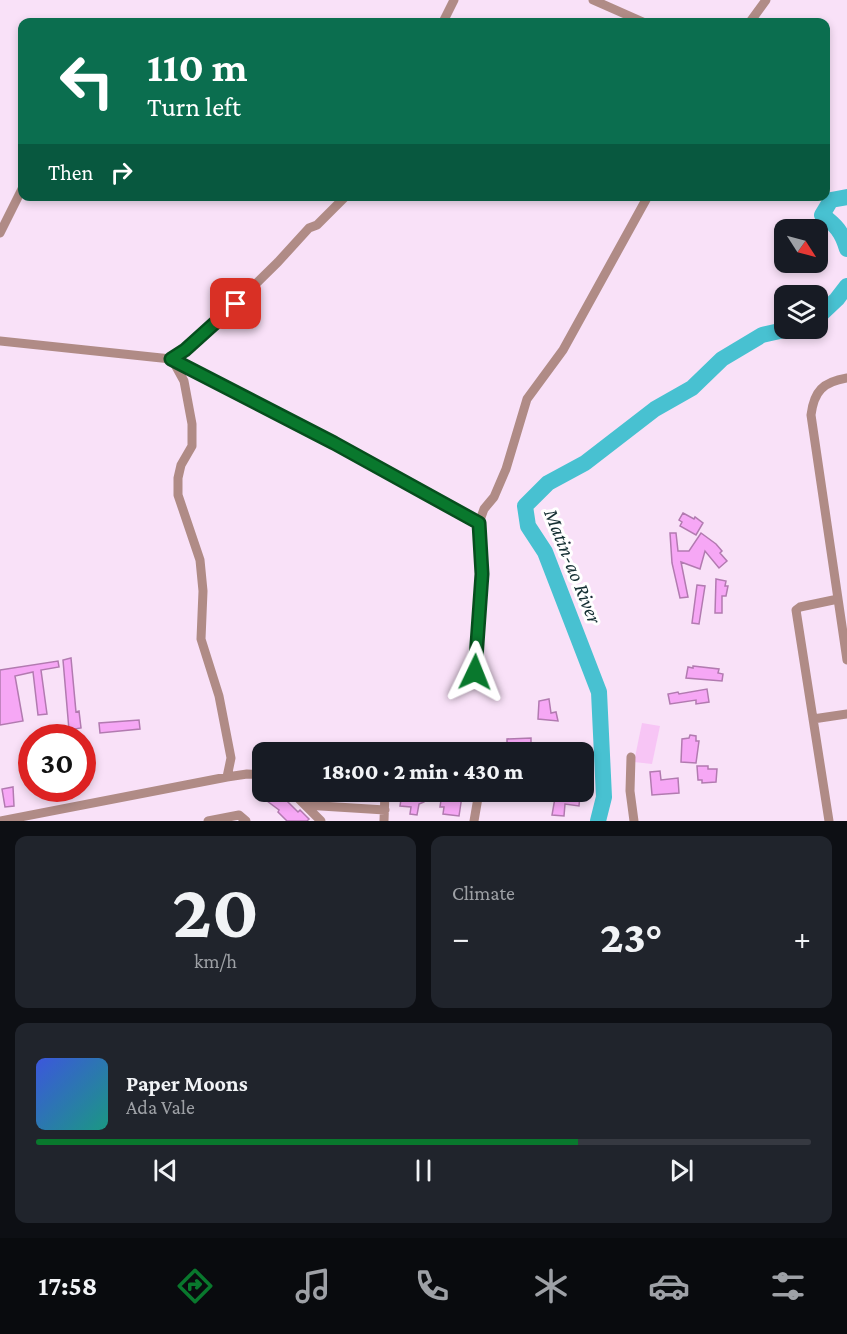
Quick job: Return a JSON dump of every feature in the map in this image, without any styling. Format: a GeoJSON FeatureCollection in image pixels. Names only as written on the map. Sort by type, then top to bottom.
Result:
{"type":"FeatureCollection","features":[{"type":"Feature","properties":{"kind":"street"},"geometry":{"type":"LineString","coordinates":[[445,18],[454,0]]}},
{"type":"Feature","properties":{"kind":"street"},"geometry":{"type":"LineString","coordinates":[[593,0],[634,18]]}},
{"type":"Feature","properties":{"kind":"street"},"geometry":{"type":"LineString","coordinates":[[753,18],[766,0]]}},
{"type":"Feature","properties":{"kind":"street"},"geometry":{"type":"LineString","coordinates":[[0,233],[18,197]]}},
{"type":"Feature","properties":{"kind":"street"},"geometry":{"type":"LineString","coordinates":[[171,359],[217,322],[309,228],[317,225],[341,201]]}},
{"type":"Feature","properties":{"kind":"street"},"geometry":{"type":"LineString","coordinates":[[478,678],[475,665],[482,574],[479,523],[506,469],[527,399],[563,350],[645,201]]}},
{"type":"Feature","properties":{"kind":"street"},"geometry":{"type":"LineString","coordinates":[[0,340],[171,359],[334,443],[479,523]]}},
{"type":"Feature","properties":{"kind":"street"},"geometry":{"type":"LineString","coordinates":[[171,359],[182,374],[192,418],[192,446],[179,471],[178,495],[200,560],[203,591],[201,639],[219,696],[231,758],[227,777]]}},
{"type":"Feature","properties":{"kind":"street"},"geometry":{"type":"LineString","coordinates":[[847,378],[827,384],[820,391],[813,402],[811,415],[847,660]]}},
{"type":"Feature","properties":{"kind":"street"},"geometry":{"type":"LineString","coordinates":[[829,821],[796,610],[800,606],[838,599]]}},
{"type":"Feature","properties":{"kind":"street"},"geometry":{"type":"LineString","coordinates":[[813,719],[847,714]]}},
{"type":"Feature","properties":{"kind":"street"},"geometry":{"type":"LineString","coordinates":[[632,757],[630,781],[634,821]]}},
{"type":"Feature","properties":{"kind":"street"},"geometry":{"type":"LineString","coordinates":[[0,821],[252,774]]}},
{"type":"Feature","properties":{"kind":"street"},"geometry":{"type":"LineString","coordinates":[[303,802],[321,821]]}},
{"type":"Feature","properties":{"kind":"street"},"geometry":{"type":"LineString","coordinates":[[384,821],[385,802]]}},
{"type":"Feature","properties":{"kind":"street"},"geometry":{"type":"LineString","coordinates":[[474,821],[477,802]]}},
{"type":"Feature","properties":{"kind":"street"},"geometry":{"type":"LineString","coordinates":[[306,805],[385,810]]}},
{"type":"Feature","properties":{"kind":"street"},"geometry":{"type":"LineString","coordinates":[[208,821],[239,815],[246,821]]}},
{"type":"Feature","properties":{"kind":"shaded area"},"geometry":{"type":"Polygon","coordinates":[[[642,723],[660,726],[652,764],[634,762],[642,723]]]}},
{"type":"Feature","properties":{"kind":"building"},"geometry":{"type":"Polygon","coordinates":[[[683,513],[703,523],[696,535],[680,526],[682,522],[679,520],[683,513]]]}},
{"type":"Feature","properties":{"kind":"building"},"geometry":{"type":"Polygon","coordinates":[[[670,533],[676,533],[678,551],[689,551],[701,533],[716,544],[727,561],[719,568],[705,551],[700,569],[681,562],[688,597],[680,598],[672,563],[670,533]]]}},
{"type":"Feature","properties":{"kind":"building"},"geometry":{"type":"Polygon","coordinates":[[[716,579],[726,581],[725,586],[728,586],[726,596],[722,596],[722,613],[715,613],[716,579]]]}},
{"type":"Feature","properties":{"kind":"building"},"geometry":{"type":"Polygon","coordinates":[[[697,585],[705,586],[699,624],[692,623],[697,585]]]}},
{"type":"Feature","properties":{"kind":"building"},"geometry":{"type":"Polygon","coordinates":[[[71,658],[76,712],[79,711],[81,724],[68,724],[63,660],[71,658]]]}},
{"type":"Feature","properties":{"kind":"building"},"geometry":{"type":"Polygon","coordinates":[[[58,661],[59,667],[41,670],[47,714],[38,715],[33,672],[15,676],[23,721],[0,725],[0,670],[58,661]]]}},
{"type":"Feature","properties":{"kind":"building"},"geometry":{"type":"Polygon","coordinates":[[[693,666],[719,669],[718,673],[723,674],[722,681],[686,678],[688,667],[693,668],[693,666]]]}},
{"type":"Feature","properties":{"kind":"building"},"geometry":{"type":"Polygon","coordinates":[[[707,689],[709,702],[696,704],[696,700],[670,704],[668,694],[707,689]]]}},
{"type":"Feature","properties":{"kind":"building"},"geometry":{"type":"Polygon","coordinates":[[[549,699],[551,713],[556,712],[558,721],[538,719],[539,701],[549,699]]]}},
{"type":"Feature","properties":{"kind":"building"},"geometry":{"type":"Polygon","coordinates":[[[139,720],[140,729],[100,733],[99,723],[139,720]]]}},
{"type":"Feature","properties":{"kind":"building"},"geometry":{"type":"Polygon","coordinates":[[[690,735],[696,736],[696,741],[699,741],[696,763],[681,762],[682,739],[689,738],[690,735]]]}},
{"type":"Feature","properties":{"kind":"building"},"geometry":{"type":"Polygon","coordinates":[[[531,738],[531,742],[507,742],[507,739],[531,738]]]}},
{"type":"Feature","properties":{"kind":"building"},"geometry":{"type":"Polygon","coordinates":[[[697,766],[717,769],[716,782],[702,783],[702,780],[698,780],[697,766]]]}},
{"type":"Feature","properties":{"kind":"building"},"geometry":{"type":"Polygon","coordinates":[[[660,771],[661,780],[678,778],[679,793],[652,795],[650,772],[660,771]]]}},
{"type":"Feature","properties":{"kind":"building"},"geometry":{"type":"Polygon","coordinates":[[[13,787],[14,806],[5,807],[2,789],[13,787]]]}},
{"type":"Feature","properties":{"kind":"building"},"geometry":{"type":"Polygon","coordinates":[[[268,802],[288,802],[309,819],[307,821],[287,821],[278,812],[279,810],[268,802]]]}},
{"type":"Feature","properties":{"kind":"building"},"geometry":{"type":"Polygon","coordinates":[[[401,802],[424,802],[419,804],[417,815],[410,814],[411,807],[400,806],[401,802]]]}},
{"type":"Feature","properties":{"kind":"building"},"geometry":{"type":"Polygon","coordinates":[[[441,802],[461,802],[459,816],[443,814],[444,807],[440,807],[441,802]]]}},
{"type":"Feature","properties":{"kind":"building"},"geometry":{"type":"Polygon","coordinates":[[[554,802],[579,802],[579,806],[565,804],[564,816],[552,815],[554,802]]]}},
{"type":"Feature","properties":{"kind":"waterway","name":"Matin-ao River"},"geometry":{"type":"LineString","coordinates":[[847,197],[831,200],[822,215],[838,229],[847,249]]}},
{"type":"Feature","properties":{"kind":"waterway","name":"Matin-ao River"},"geometry":{"type":"LineString","coordinates":[[828,308],[847,286]]}},
{"type":"Feature","properties":{"kind":"waterway","name":"Matin-ao River"},"geometry":{"type":"LineString","coordinates":[[598,821],[604,797],[599,692],[545,552],[528,526],[525,506],[548,483],[585,463],[655,409],[692,388],[722,359],[762,335],[774,332]]}},
{"type":"Feature","properties":{"kind":"route"},"geometry":{"type":"LineString","coordinates":[[236,304],[185,350],[171,359],[334,443],[479,523],[482,574],[475,672]]}}]}
